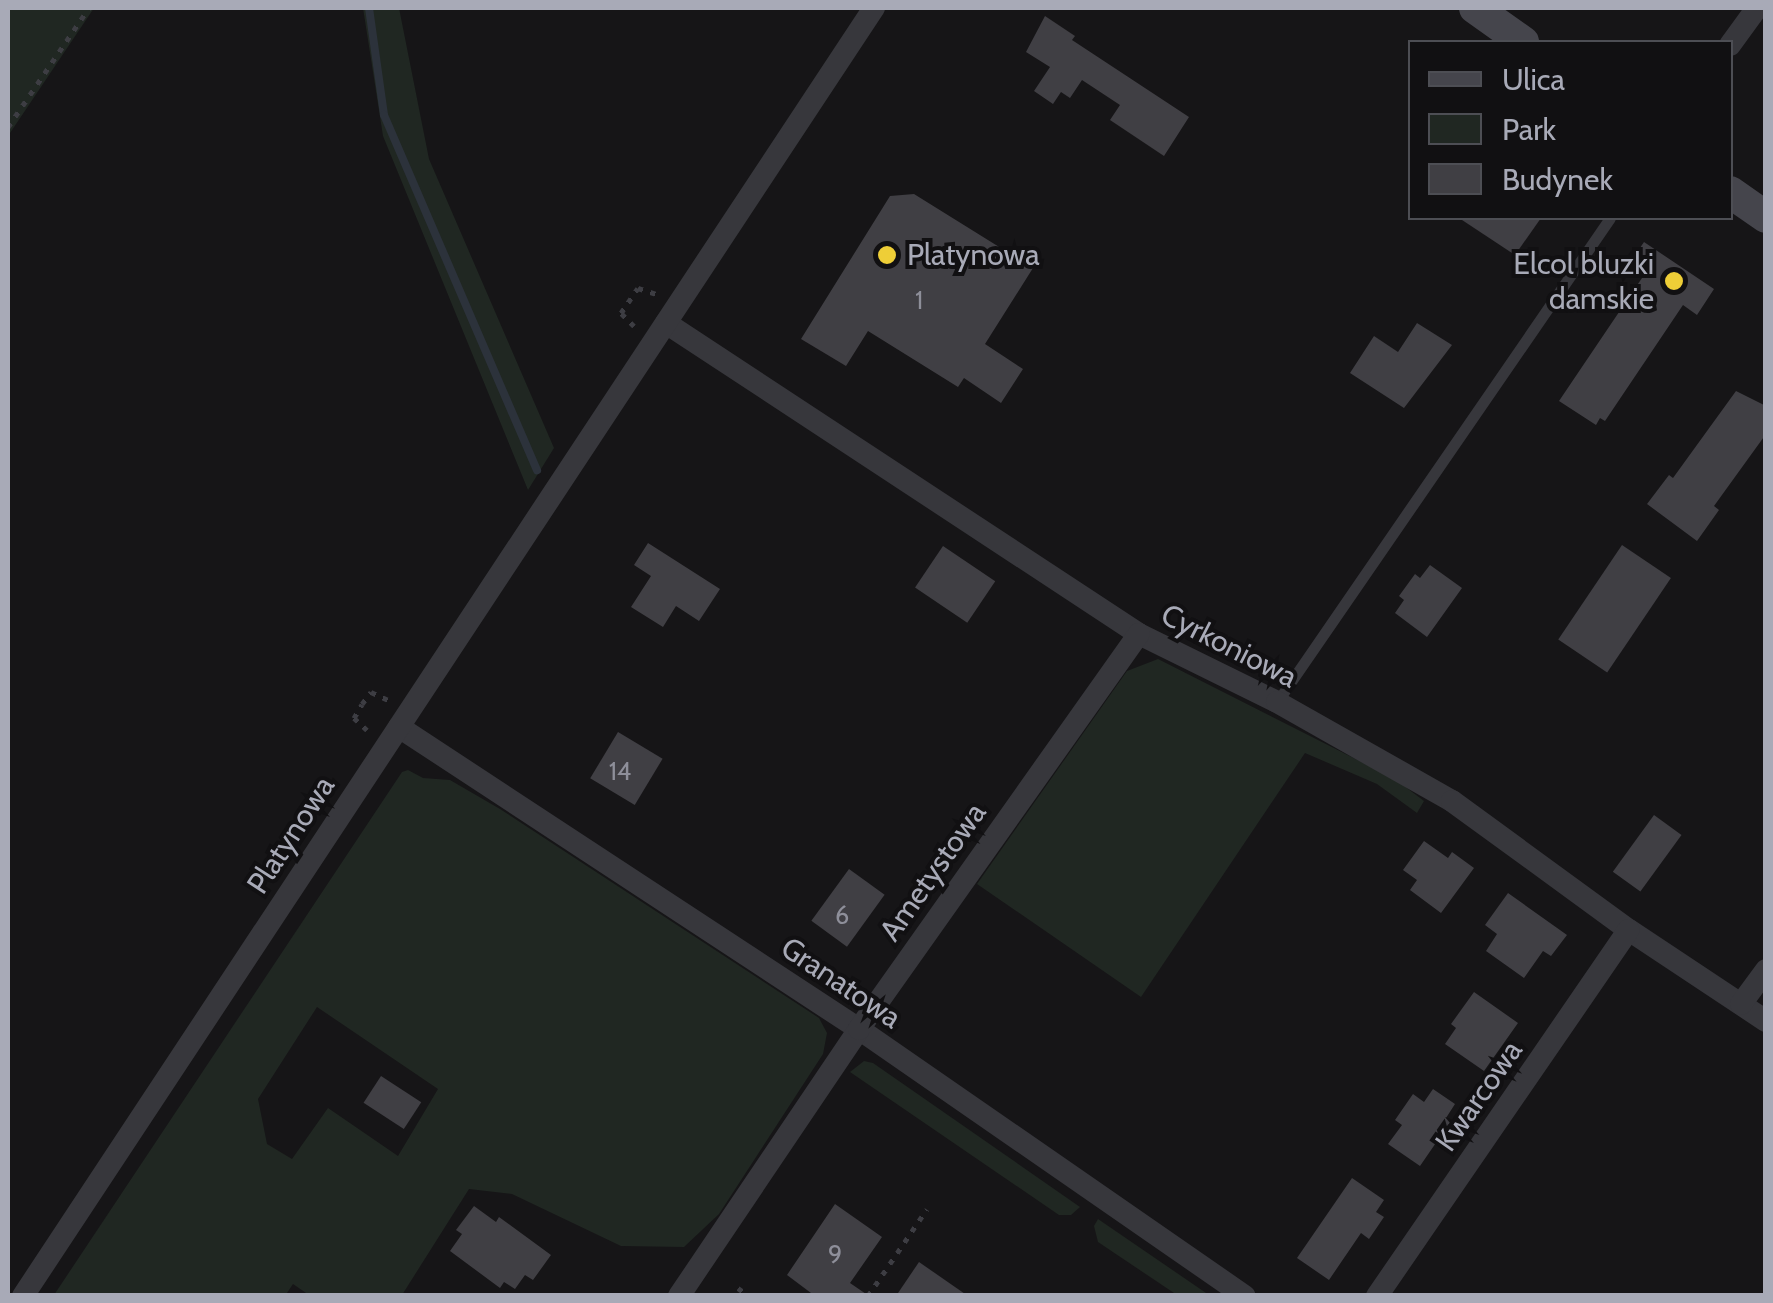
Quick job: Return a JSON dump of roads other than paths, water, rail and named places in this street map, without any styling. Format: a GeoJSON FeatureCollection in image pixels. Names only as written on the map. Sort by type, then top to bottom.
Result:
{"type":"FeatureCollection","features":[{"type":"Feature","properties":{"kind":"street","name":"Platynowa"},"geometry":{"type":"LineString","coordinates":[[23,1296],[874,8]]}},
{"type":"Feature","properties":{"kind":"street"},"geometry":{"type":"LineString","coordinates":[[1475,8],[1520,40]]}},
{"type":"Feature","properties":{"kind":"street"},"geometry":{"type":"LineString","coordinates":[[1733,41],[1757,8]]}},
{"type":"Feature","properties":{"kind":"street"},"geometry":{"type":"LineString","coordinates":[[1733,194],[1766,217]]}},
{"type":"Feature","properties":{"kind":"street","name":"Cyrkoniowa"},"geometry":{"type":"LineString","coordinates":[[666,323],[1138,634],[1277,702],[1452,801],[1630,930],[1766,1021]]}},
{"type":"Feature","properties":{"kind":"street","name":"Ametystowa"},"geometry":{"type":"LineString","coordinates":[[679,1296],[860,1029],[1138,634]]}},
{"type":"Feature","properties":{"kind":"street","name":"Granatowa"},"geometry":{"type":"LineString","coordinates":[[399,727],[860,1029],[1245,1296]]}},
{"type":"Feature","properties":{"kind":"street","name":"Kwarcowa"},"geometry":{"type":"LineString","coordinates":[[1377,1296],[1630,930]]}},
{"type":"Feature","properties":{"kind":"street"},"geometry":{"type":"LineString","coordinates":[[1740,1004],[1766,970]]}},
{"type":"Feature","properties":{"kind":"lane"},"geometry":{"type":"LineString","coordinates":[[1277,702],[1609,220]]}},
{"type":"Feature","properties":{"kind":"waterway"},"geometry":{"type":"LineString","coordinates":[[369,8],[384,115],[537,470]]}},
{"type":"Feature","properties":{"kind":"place","name":"Platynowa"},"geometry":{"type":"Point","coordinates":[887,255]}},
{"type":"Feature","properties":{"kind":"place","name":"Elcol bluzki damskie"},"geometry":{"type":"Point","coordinates":[1674,281]}}]}
